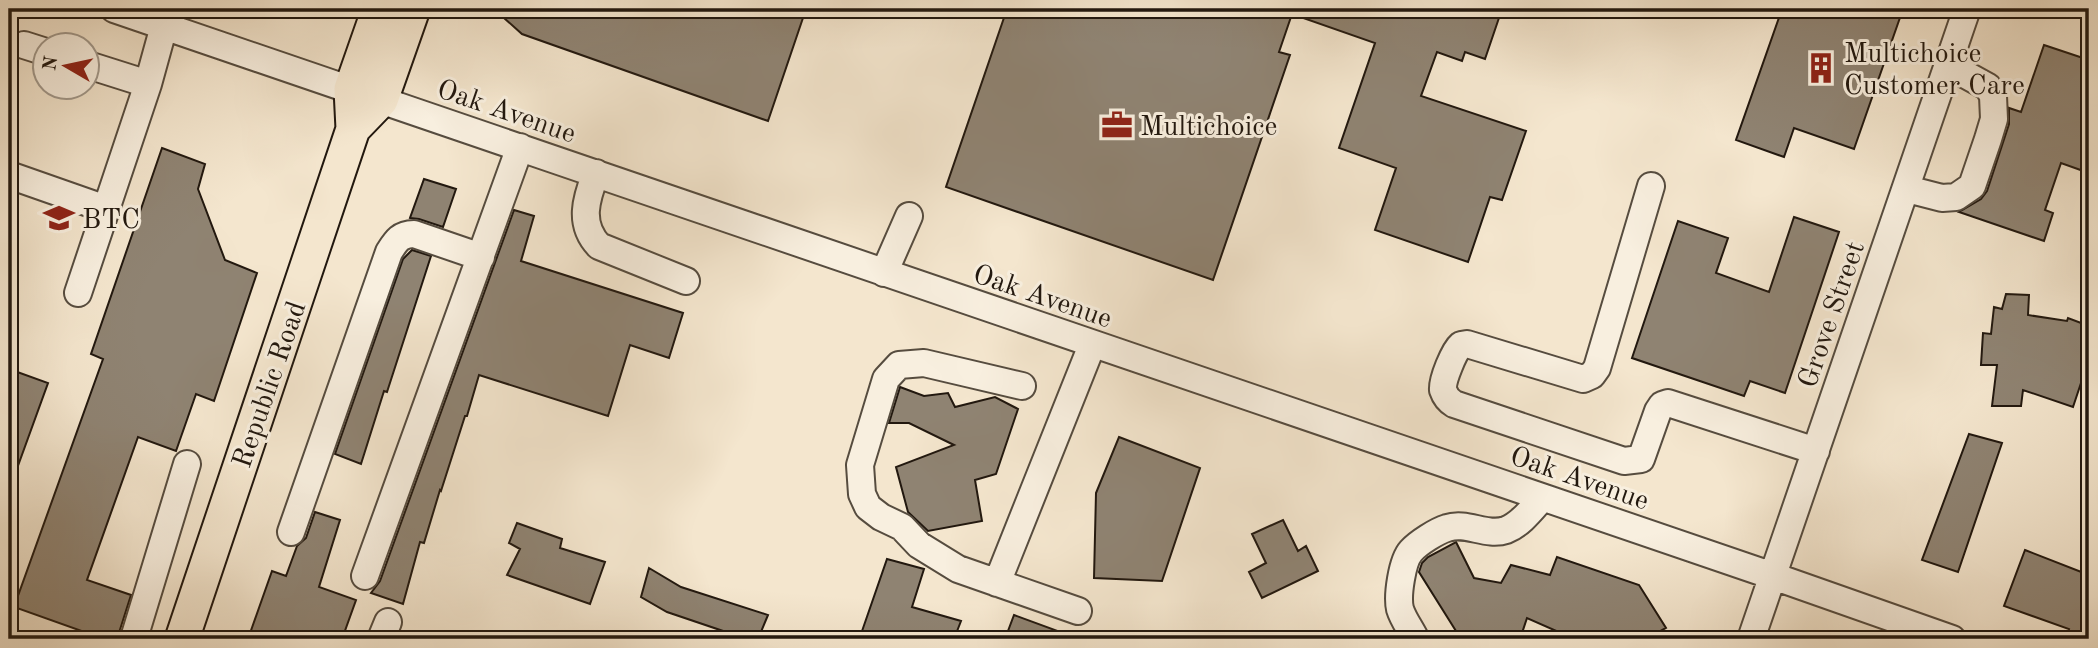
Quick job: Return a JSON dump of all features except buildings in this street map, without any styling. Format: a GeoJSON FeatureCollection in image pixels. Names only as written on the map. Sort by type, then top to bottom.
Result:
{"type":"FeatureCollection","features":[{"type":"Feature","properties":{"kind":"main road","name":"Republic Road"},"geometry":{"type":"LineString","coordinates":[[366,95],[379,9]]}},
{"type":"Feature","properties":{"kind":"main road","name":"Republic Road"},"geometry":{"type":"LineString","coordinates":[[182,639],[353,129],[366,95],[413,9]]}},
{"type":"Feature","properties":{"kind":"street","name":"Oak Avenue"},"geometry":{"type":"LineString","coordinates":[[114,9],[1952,639]]}},
{"type":"Feature","properties":{"kind":"street","name":"Grove Street"},"geometry":{"type":"LineString","coordinates":[[1751,639],[1967,9]]}},
{"type":"Feature","properties":{"kind":"street"},"geometry":{"type":"LineString","coordinates":[[78,293],[148,84],[164,26]]}},
{"type":"Feature","properties":{"kind":"street"},"geometry":{"type":"LineString","coordinates":[[1907,189],[1935,197],[1956,197],[1972,186],[1984,151],[1994,119],[1993,96],[1988,87],[1948,65]]}},
{"type":"Feature","properties":{"kind":"street"},"geometry":{"type":"LineString","coordinates":[[102,69],[148,84]]}},
{"type":"Feature","properties":{"kind":"street"},"geometry":{"type":"LineString","coordinates":[[365,576],[520,148]]}},
{"type":"Feature","properties":{"kind":"street"},"geometry":{"type":"LineString","coordinates":[[596,173],[585,204],[589,236],[599,246],[685,281]]}},
{"type":"Feature","properties":{"kind":"street"},"geometry":{"type":"LineString","coordinates":[[9,175],[106,209]]}},
{"type":"Feature","properties":{"kind":"street"},"geometry":{"type":"LineString","coordinates":[[1651,186],[1597,368],[1592,375],[1583,379],[1467,344],[1461,345],[1455,351],[1444,383],[1446,396],[1454,404],[1624,461],[1640,459],[1658,411],[1662,405],[1668,403],[1816,451]]}},
{"type":"Feature","properties":{"kind":"street"},"geometry":{"type":"LineString","coordinates":[[884,273],[909,216]]}},
{"type":"Feature","properties":{"kind":"street"},"geometry":{"type":"LineString","coordinates":[[291,532],[384,265],[397,239],[405,234],[414,234],[481,257]]}},
{"type":"Feature","properties":{"kind":"street"},"geometry":{"type":"LineString","coordinates":[[997,583],[1092,345]]}},
{"type":"Feature","properties":{"kind":"street"},"geometry":{"type":"LineString","coordinates":[[1022,386],[924,363],[899,365],[886,379],[860,465],[862,494],[868,507],[902,527],[919,545],[948,563],[1079,611]]}},
{"type":"Feature","properties":{"kind":"street"},"geometry":{"type":"LineString","coordinates":[[132,639],[187,464]]}},
{"type":"Feature","properties":{"kind":"street"},"geometry":{"type":"LineString","coordinates":[[1415,638],[1403,616],[1399,599],[1407,558],[1412,550],[1446,528],[1468,527],[1492,532],[1509,529],[1542,498]]}},
{"type":"Feature","properties":{"kind":"place","name":"Multichoice Customer Care"},"geometry":{"type":"Point","coordinates":[1821,68]}},
{"type":"Feature","properties":{"kind":"place","name":"Multichoice"},"geometry":{"type":"Point","coordinates":[1117,125]}},
{"type":"Feature","properties":{"kind":"place","name":"BTC"},"geometry":{"type":"Point","coordinates":[59,218]}}]}
